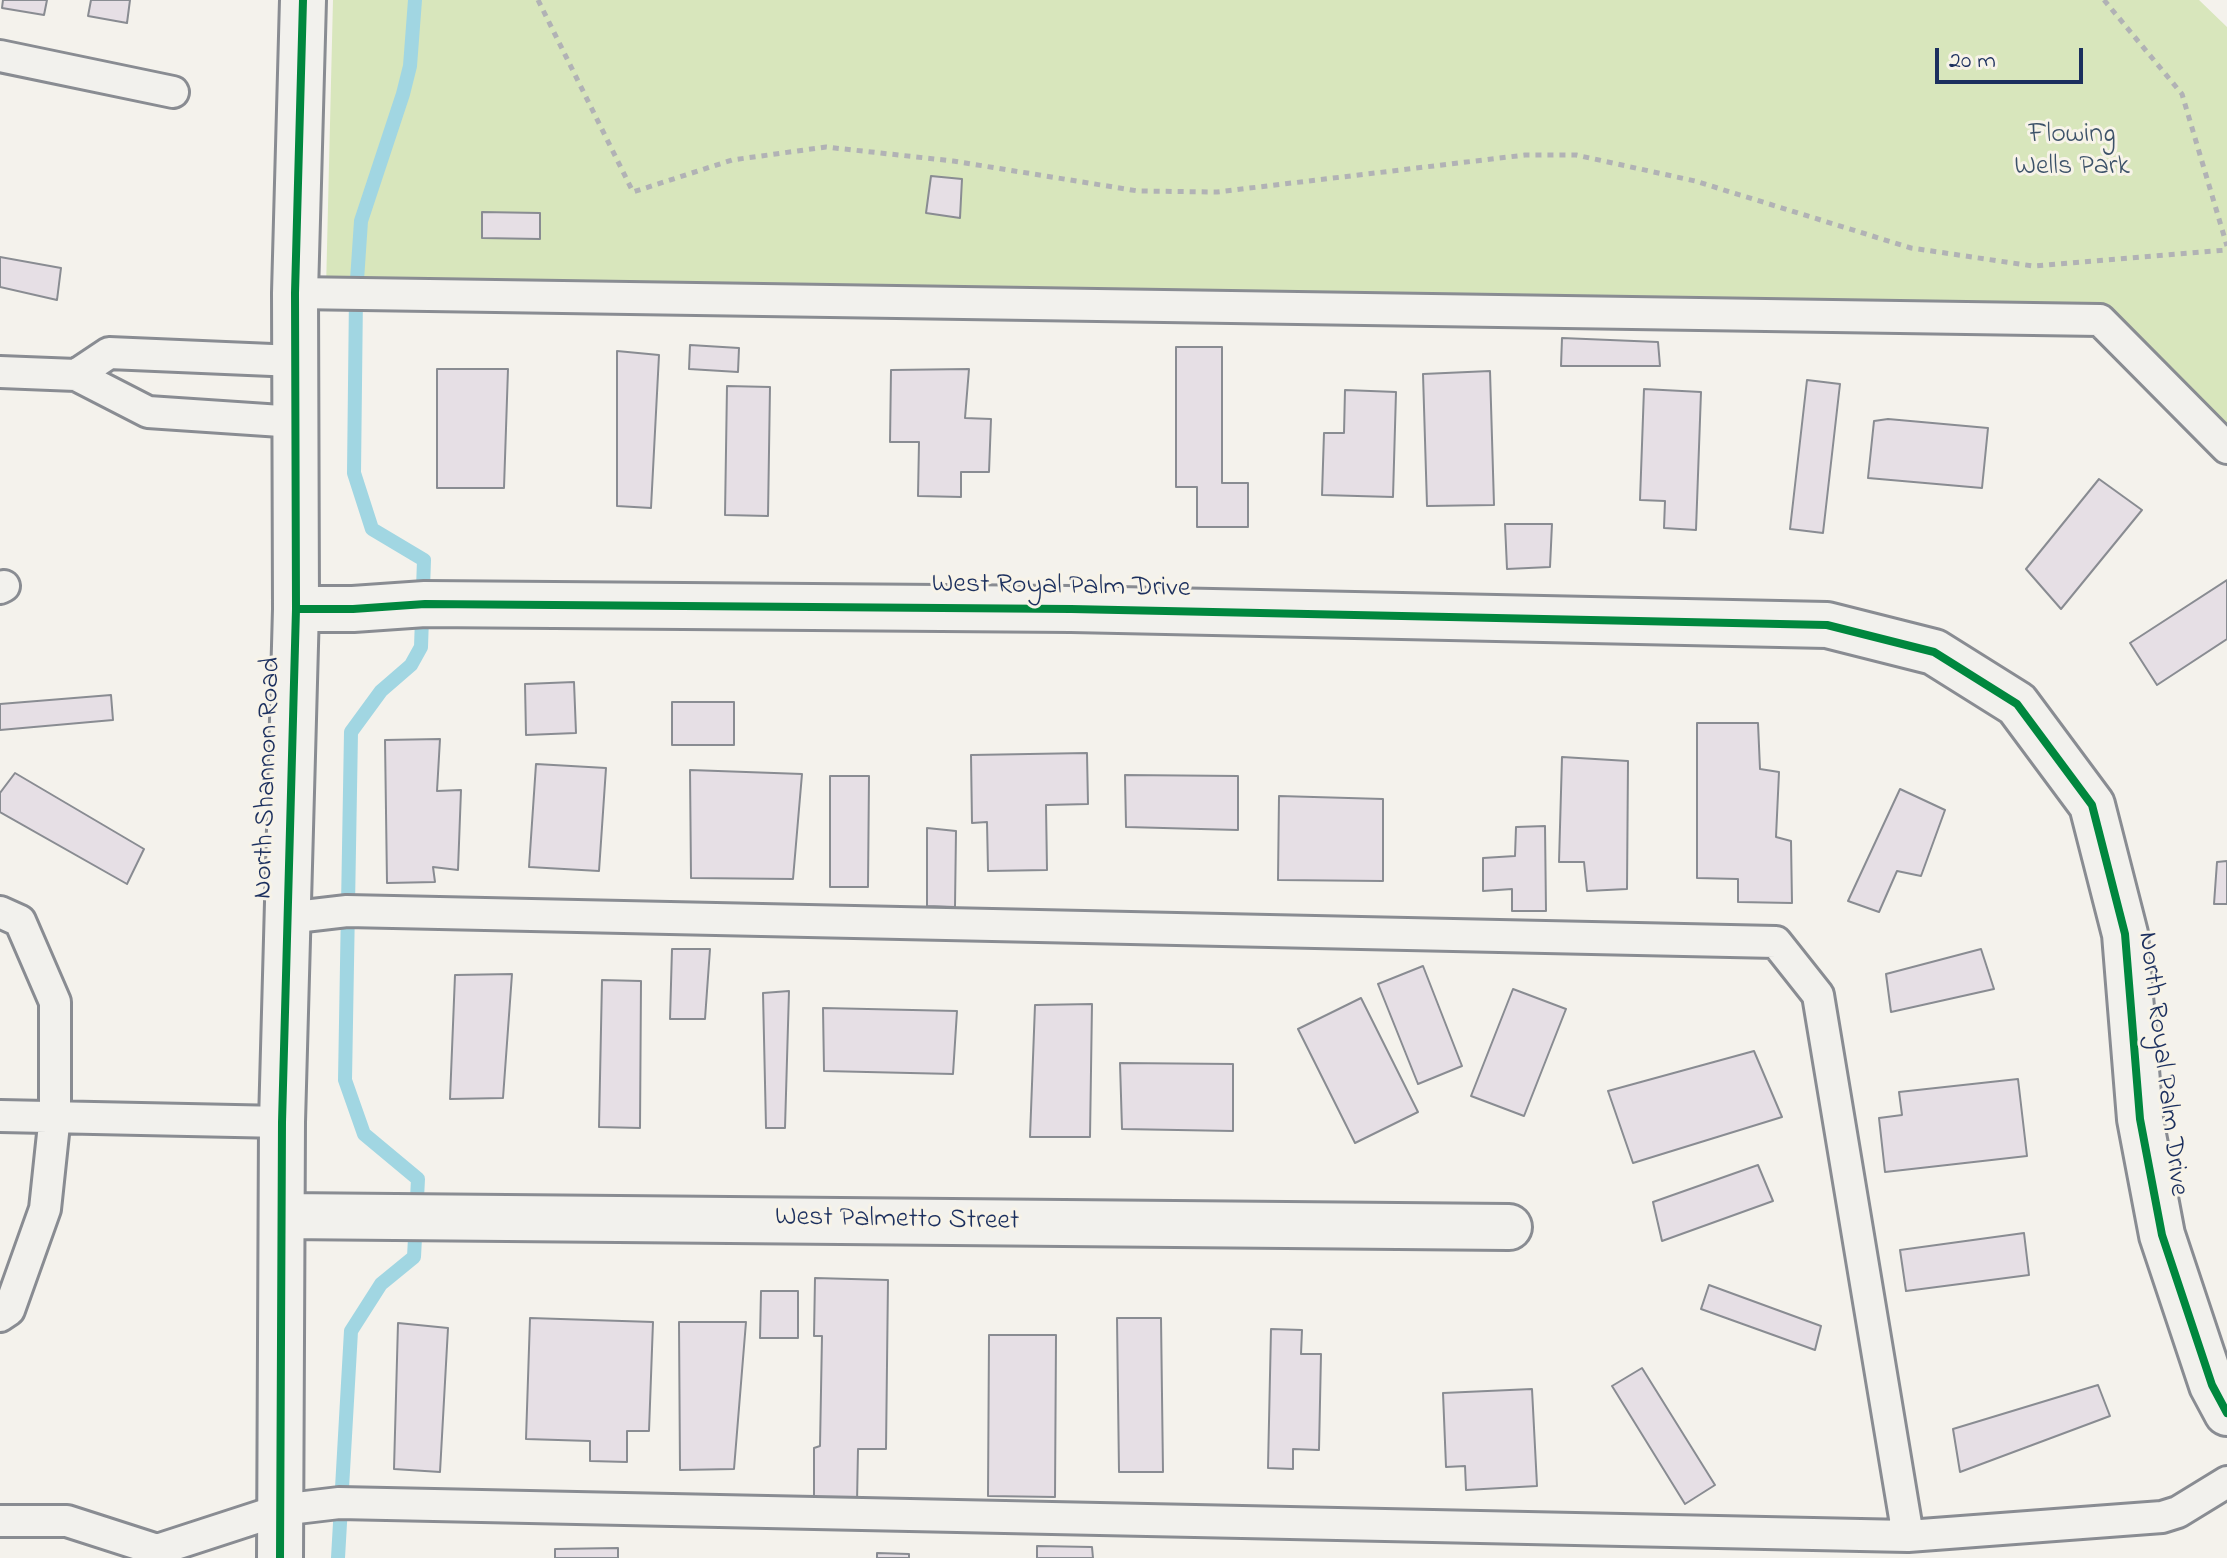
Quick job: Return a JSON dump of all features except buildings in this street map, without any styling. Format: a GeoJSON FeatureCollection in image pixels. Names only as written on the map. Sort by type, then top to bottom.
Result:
{"type":"FeatureCollection","features":[{"type":"Feature","properties":{"kind":"street","name":"North Shannon Road"},"geometry":{"type":"LineString","coordinates":[[280,1558],[284,1216],[282,1122],[296,609],[295,293],[303,0]]}},
{"type":"Feature","properties":{"kind":"street","name":"West Royal Palm Drive"},"geometry":{"type":"LineString","coordinates":[[296,609],[441,604],[1071,609],[1827,625]]}},
{"type":"Feature","properties":{"kind":"street","name":"North Royal Palm Drive"},"geometry":{"type":"LineString","coordinates":[[1827,625],[1934,652],[2017,704],[2092,805],[2125,934],[2140,1119],[2162,1235],[2212,1385],[2227,1413]]}},
{"type":"Feature","properties":{"kind":"street","name":"West Palmetto Street"},"geometry":{"type":"LineString","coordinates":[[284,1216],[1509,1227]]}},
{"type":"Feature","properties":{"kind":"lane"},"geometry":{"type":"LineString","coordinates":[[0,56],[173,92]]}},
{"type":"Feature","properties":{"kind":"lane"},"geometry":{"type":"LineString","coordinates":[[295,293],[2100,320],[2227,448]]}},
{"type":"Feature","properties":{"kind":"lane"},"geometry":{"type":"LineString","coordinates":[[76,375],[109,353],[295,361]]}},
{"type":"Feature","properties":{"kind":"lane"},"geometry":{"type":"LineString","coordinates":[[0,372],[76,375],[148,412],[296,422]]}},
{"type":"Feature","properties":{"kind":"lane"},"geometry":{"type":"LineString","coordinates":[[287,918],[363,911],[1776,942],[1818,995],[1908,1536]]}},
{"type":"Feature","properties":{"kind":"lane"},"geometry":{"type":"LineString","coordinates":[[0,912],[20,921],[55,1002],[55,1115],[45,1209],[9,1310],[0,1316]]}},
{"type":"Feature","properties":{"kind":"lane"},"geometry":{"type":"LineString","coordinates":[[0,1116],[282,1122]]}},
{"type":"Feature","properties":{"kind":"lane"},"geometry":{"type":"LineString","coordinates":[[0,1521],[67,1521],[157,1550],[280,1510],[339,1503],[1908,1536],[2162,1517],[2178,1512],[2227,1482]]}},
{"type":"Feature","properties":{"kind":"path"},"geometry":{"type":"LineString","coordinates":[[538,0],[633,192],[732,160],[826,147],[953,161],[1153,191],[1217,192],[1525,155],[1576,155],[1695,181],[1911,248],[2033,266],[2227,248],[2182,94],[2104,0]]}},
{"type":"Feature","properties":{"kind":"green space","name":"Flowing Wells Park"},"geometry":{"type":"Polygon","coordinates":[[[333,0],[2199,0],[2227,27],[2227,429],[2104,305],[326,289],[333,0]]]}},
{"type":"Feature","properties":{"kind":"waterway"},"geometry":{"type":"LineString","coordinates":[[338,1558],[351,1331],[381,1284],[414,1257],[418,1179],[364,1134],[345,1080],[351,732],[381,691],[411,665],[421,647],[424,560],[372,529],[354,473],[356,295],[361,221],[410,66],[415,0]]}},
{"type":"Feature","properties":{"kind":"cycle path"},"geometry":{"type":"LineString","coordinates":[[280,1558],[282,1122],[296,609],[295,293],[303,0]]}},
{"type":"Feature","properties":{"kind":"cycle path"},"geometry":{"type":"LineString","coordinates":[[296,609],[425,604],[1071,609],[1827,625],[1934,652],[2017,704],[2092,805],[2125,934],[2140,1119],[2162,1235],[2212,1385],[2227,1413]]}}]}
